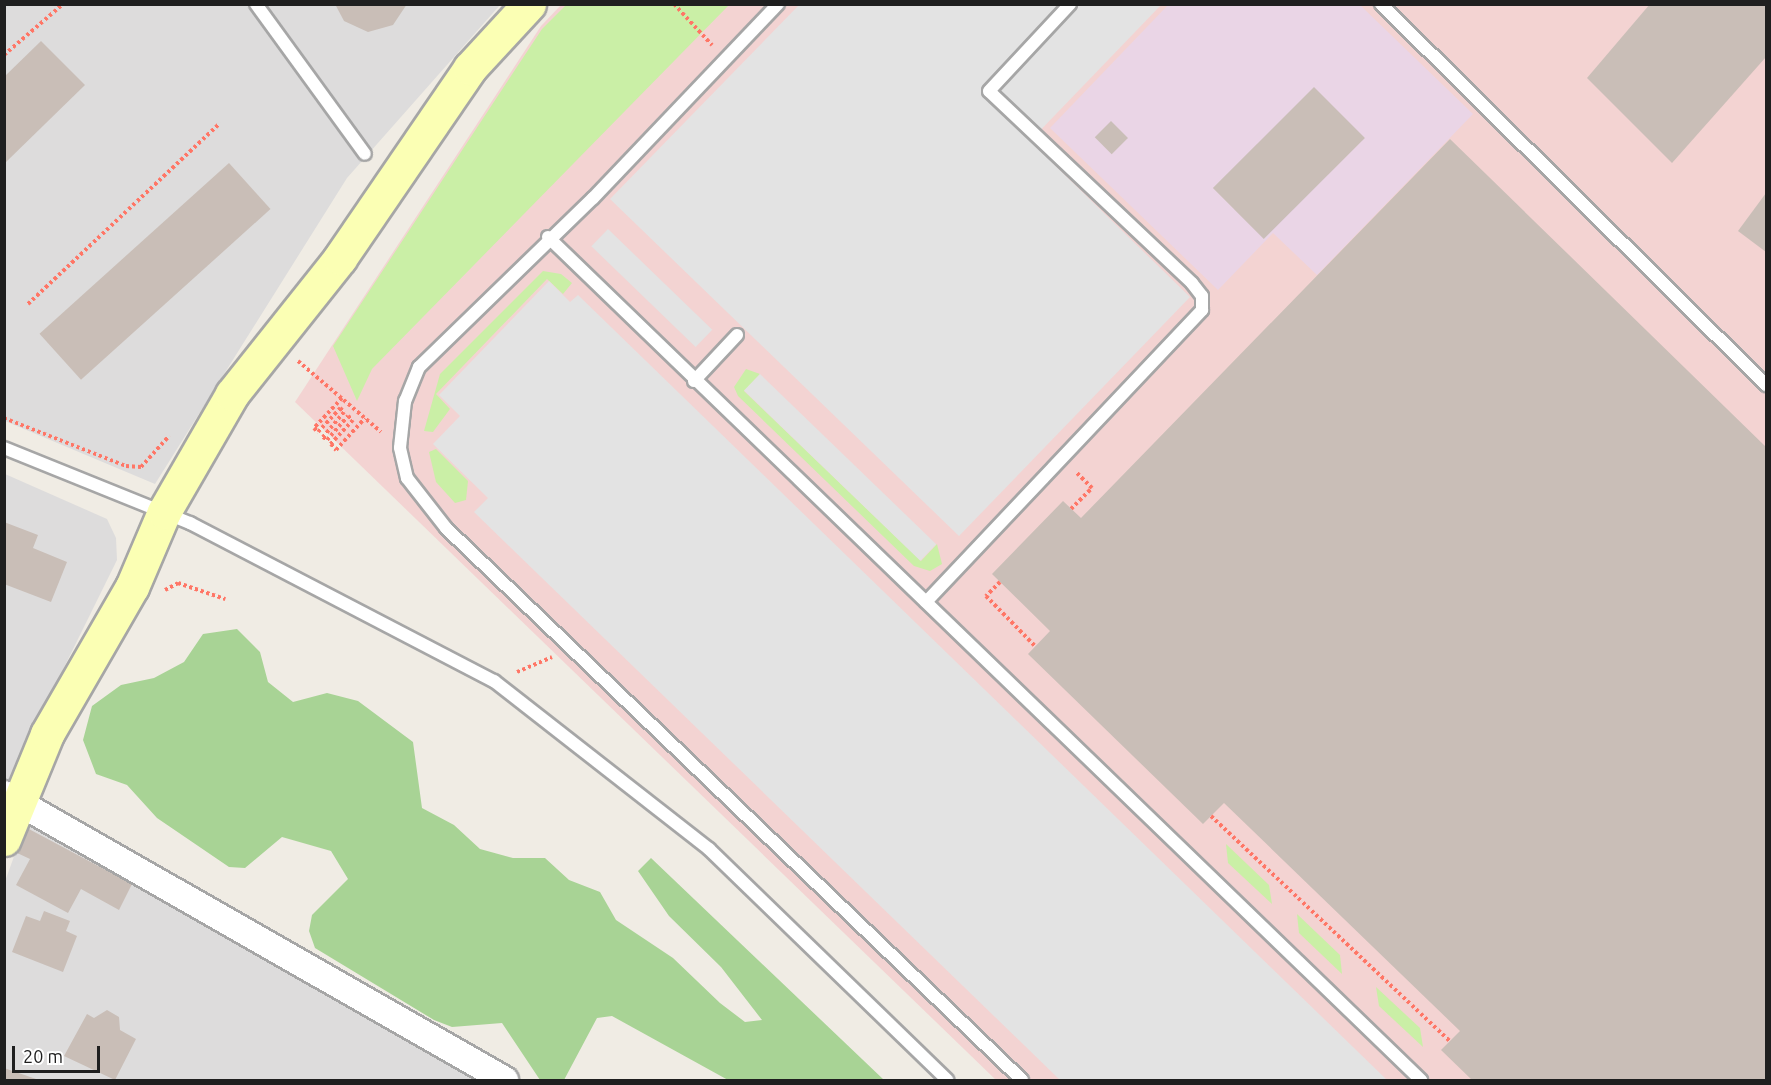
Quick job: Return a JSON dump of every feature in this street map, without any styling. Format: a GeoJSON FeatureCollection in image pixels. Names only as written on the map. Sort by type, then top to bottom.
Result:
{"type":"FeatureCollection","features":[{"type":"Feature","properties":{"kind":"street"},"geometry":{"type":"LineString","coordinates":[[4,839],[12,798],[76,678],[132,587],[164,512],[231,394],[340,258],[470,68],[529,4]]}},
{"type":"Feature","properties":{"kind":"street"},"geometry":{"type":"LineString","coordinates":[[12,798],[505,1080]]}},
{"type":"Feature","properties":{"kind":"lane"},"geometry":{"type":"LineString","coordinates":[[256,4],[365,154]]}},
{"type":"Feature","properties":{"kind":"lane"},"geometry":{"type":"LineString","coordinates":[[778,4],[419,367],[405,401],[399,440],[407,478],[446,528],[1022,1080]]}},
{"type":"Feature","properties":{"kind":"lane"},"geometry":{"type":"LineString","coordinates":[[926,602],[1202,310],[1202,296],[1192,283],[989,91],[1071,4]]}},
{"type":"Feature","properties":{"kind":"lane"},"geometry":{"type":"LineString","coordinates":[[1382,4],[1767,385]]}},
{"type":"Feature","properties":{"kind":"lane"},"geometry":{"type":"LineString","coordinates":[[548,237],[694,381],[1421,1080]]}},
{"type":"Feature","properties":{"kind":"lane"},"geometry":{"type":"LineString","coordinates":[[694,381],[736,335]]}},
{"type":"Feature","properties":{"kind":"lane"},"geometry":{"type":"LineString","coordinates":[[4,448],[164,512],[494,681],[709,849],[946,1080]]}},
{"type":"Feature","properties":{"kind":"path"},"geometry":{"type":"LineString","coordinates":[[4,55],[63,4]]}},
{"type":"Feature","properties":{"kind":"path"},"geometry":{"type":"LineString","coordinates":[[674,4],[714,47]]}},
{"type":"Feature","properties":{"kind":"path"},"geometry":{"type":"LineString","coordinates":[[28,304],[220,123]]}},
{"type":"Feature","properties":{"kind":"path"},"geometry":{"type":"LineString","coordinates":[[298,361],[381,433]]}},
{"type":"Feature","properties":{"kind":"path"},"geometry":{"type":"LineString","coordinates":[[342,398],[314,428],[318,432],[340,408],[344,412],[323,437],[327,440],[348,416],[353,420],[331,444],[336,450],[365,418]]}},
{"type":"Feature","properties":{"kind":"path"},"geometry":{"type":"LineString","coordinates":[[4,418],[141,467],[172,432]]}},
{"type":"Feature","properties":{"kind":"path"},"geometry":{"type":"LineString","coordinates":[[1063,458],[1092,488],[1071,509]]}},
{"type":"Feature","properties":{"kind":"path"},"geometry":{"type":"LineString","coordinates":[[1000,582],[986,596],[1035,646]]}},
{"type":"Feature","properties":{"kind":"path"},"geometry":{"type":"LineString","coordinates":[[160,597],[178,583],[225,599]]}},
{"type":"Feature","properties":{"kind":"path"},"geometry":{"type":"LineString","coordinates":[[494,681],[572,649]]}},
{"type":"Feature","properties":{"kind":"path"},"geometry":{"type":"LineString","coordinates":[[1211,816],[1450,1041]]}},
{"type":"Feature","properties":{"kind":"shaded area"},"geometry":{"type":"Polygon","coordinates":[[[1169,4],[1360,5],[1473,114],[1317,275],[1273,233],[1218,290],[1050,128],[1169,4]]]}},
{"type":"Feature","properties":{"kind":"shaded area"},"geometry":{"type":"Polygon","coordinates":[[[4,5],[500,5],[347,178],[155,484],[5,421],[4,5]]]}},
{"type":"Feature","properties":{"kind":"shaded area"},"geometry":{"type":"Polygon","coordinates":[[[561,5],[1766,5],[1766,1080],[996,1080],[295,402],[541,26],[561,5]]]}},
{"type":"Feature","properties":{"kind":"shaded area"},"geometry":{"type":"Polygon","coordinates":[[[799,5],[1161,5],[1030,141],[1190,297],[959,536],[610,199],[799,5]]]}},
{"type":"Feature","properties":{"kind":"shaded area"},"geometry":{"type":"Polygon","coordinates":[[[608,229],[712,330],[696,347],[591,246],[608,229]]]}},
{"type":"Feature","properties":{"kind":"shaded area"},"geometry":{"type":"Polygon","coordinates":[[[549,281],[570,302],[578,295],[1387,1080],[1060,1080],[474,512],[488,498],[433,444],[460,416],[439,395],[549,281]]]}},
{"type":"Feature","properties":{"kind":"shaded area"},"geometry":{"type":"Polygon","coordinates":[[[760,374],[936,544],[920,561],[744,391],[760,374]]]}},
{"type":"Feature","properties":{"kind":"shaded area"},"geometry":{"type":"Polygon","coordinates":[[[5,474],[107,519],[116,538],[117,560],[5,787],[5,474]]]}},
{"type":"Feature","properties":{"kind":"shaded area"},"geometry":{"type":"Polygon","coordinates":[[[28,818],[482,1080],[5,1080],[4,884],[28,818]]]}},
{"type":"Feature","properties":{"kind":"green space"},"geometry":{"type":"Polygon","coordinates":[[[566,5],[729,5],[372,369],[357,401],[333,346],[542,29],[566,5]]]}},
{"type":"Feature","properties":{"kind":"green space"},"geometry":{"type":"Polygon","coordinates":[[[543,271],[561,274],[572,283],[563,294],[547,279],[436,394],[450,409],[433,432],[424,431],[440,374],[543,271]]]}},
{"type":"Feature","properties":{"kind":"green space"},"geometry":{"type":"Polygon","coordinates":[[[746,369],[760,374],[744,391],[921,561],[937,544],[942,564],[930,571],[914,566],[738,396],[734,387],[746,369]]]}},
{"type":"Feature","properties":{"kind":"green space"},"geometry":{"type":"Polygon","coordinates":[[[436,449],[468,481],[466,500],[455,503],[436,482],[429,452],[436,449]]]}},
{"type":"Feature","properties":{"kind":"green space"},"geometry":{"type":"Polygon","coordinates":[[[237,629],[260,652],[268,682],[293,702],[327,693],[358,701],[413,742],[422,808],[454,825],[480,849],[513,858],[545,858],[569,880],[600,892],[616,920],[673,958],[720,1003],[745,1022],[762,1020],[721,967],[669,916],[638,871],[651,858],[884,1080],[728,1080],[612,1016],[597,1018],[564,1080],[540,1080],[502,1023],[452,1027],[434,1020],[315,948],[309,931],[312,915],[348,879],[331,851],[282,837],[245,868],[229,867],[157,818],[127,785],[96,774],[83,740],[92,706],[121,685],[154,678],[184,662],[203,634],[237,629]]]}},
{"type":"Feature","properties":{"kind":"green space"},"geometry":{"type":"Polygon","coordinates":[[[1226,844],[1269,885],[1272,904],[1228,863],[1226,844]]]}},
{"type":"Feature","properties":{"kind":"green space"},"geometry":{"type":"Polygon","coordinates":[[[1297,914],[1340,955],[1342,974],[1299,933],[1297,914]]]}},
{"type":"Feature","properties":{"kind":"green space"},"geometry":{"type":"Polygon","coordinates":[[[1376,987],[1420,1028],[1423,1047],[1379,1006],[1376,987]]]}},
{"type":"Feature","properties":{"kind":"building"},"geometry":{"type":"Polygon","coordinates":[[[335,4],[407,4],[393,25],[368,32],[344,21],[335,4]]]}},
{"type":"Feature","properties":{"kind":"building"},"geometry":{"type":"Polygon","coordinates":[[[1650,4],[1766,4],[1766,57],[1672,163],[1587,78],[1650,4]]]}},
{"type":"Feature","properties":{"kind":"building"},"geometry":{"type":"Polygon","coordinates":[[[41,41],[85,85],[4,164],[4,77],[41,41]]]}},
{"type":"Feature","properties":{"kind":"building"},"geometry":{"type":"Polygon","coordinates":[[[1314,87],[1365,138],[1264,239],[1213,188],[1314,87]]]}},
{"type":"Feature","properties":{"kind":"building"},"geometry":{"type":"Polygon","coordinates":[[[1111,121],[1128,138],[1112,154],[1095,137],[1111,121]]]}},
{"type":"Feature","properties":{"kind":"building"},"geometry":{"type":"Polygon","coordinates":[[[1450,139],[1766,447],[1766,1080],[1472,1080],[1441,1050],[1460,1031],[1224,803],[1203,824],[1028,654],[1050,631],[992,574],[1063,501],[1081,518],[1450,139]]]}},
{"type":"Feature","properties":{"kind":"building"},"geometry":{"type":"Polygon","coordinates":[[[229,163],[270,209],[81,380],[39,334],[229,163]]]}},
{"type":"Feature","properties":{"kind":"building"},"geometry":{"type":"Polygon","coordinates":[[[1766,193],[1766,252],[1738,231],[1766,193]]]}},
{"type":"Feature","properties":{"kind":"building"},"geometry":{"type":"Polygon","coordinates":[[[4,522],[38,535],[33,548],[67,562],[51,602],[4,584],[4,522]]]}},
{"type":"Feature","properties":{"kind":"building"},"geometry":{"type":"Polygon","coordinates":[[[27,828],[132,884],[119,910],[81,889],[68,913],[16,885],[30,859],[15,852],[27,828]]]}},
{"type":"Feature","properties":{"kind":"building"},"geometry":{"type":"Polygon","coordinates":[[[44,911],[70,921],[66,931],[77,936],[63,972],[12,952],[26,916],[40,921],[44,911]]]}},
{"type":"Feature","properties":{"kind":"building"},"geometry":{"type":"Polygon","coordinates":[[[107,1010],[119,1017],[120,1030],[136,1039],[115,1080],[64,1056],[87,1014],[94,1018],[107,1010]]]}},
{"type":"Feature","properties":{"kind":"building"},"geometry":{"type":"Polygon","coordinates":[[[4,1068],[39,1080],[4,1080],[4,1068]]]}}]}
